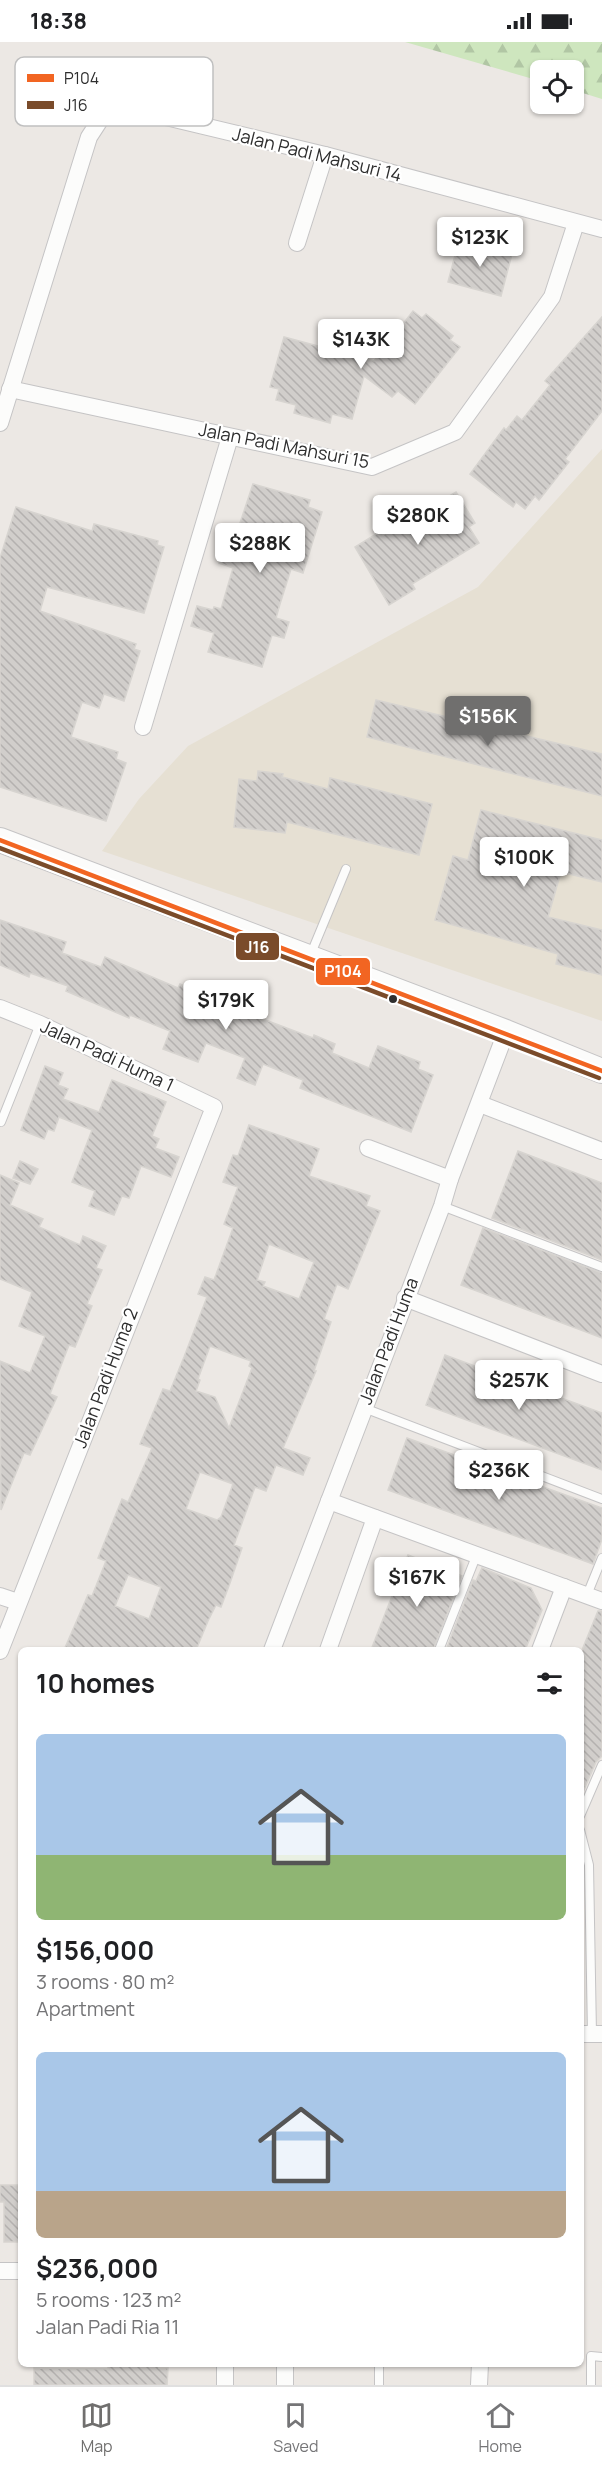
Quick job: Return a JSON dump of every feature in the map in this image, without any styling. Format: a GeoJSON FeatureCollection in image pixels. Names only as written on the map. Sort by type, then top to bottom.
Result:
{"type":"FeatureCollection","features":[{"type":"Feature","properties":{"kind":"main road"},"geometry":{"type":"LineString","coordinates":[[0,840],[506,1032],[602,1071]]}},
{"type":"Feature","properties":{"kind":"street","name":"Jalan Padi Mahsuri 14"},"geometry":{"type":"LineString","coordinates":[[0,423],[89,137],[96,126]]}},
{"type":"Feature","properties":{"kind":"street","name":"Jalan Padi Mahsuri 14"},"geometry":{"type":"LineString","coordinates":[[204,126],[325,155],[602,229]]}},
{"type":"Feature","properties":{"kind":"street"},"geometry":{"type":"LineString","coordinates":[[297,243],[325,155]]}},
{"type":"Feature","properties":{"kind":"street","name":"Jalan Padi Mahsuri 15"},"geometry":{"type":"LineString","coordinates":[[10,389],[372,467],[454,432],[552,297],[576,223]]}},
{"type":"Feature","properties":{"kind":"street"},"geometry":{"type":"LineString","coordinates":[[143,726],[230,436]]}},
{"type":"Feature","properties":{"kind":"street","name":"Jalan Padi Huma 1"},"geometry":{"type":"LineString","coordinates":[[0,1008],[40,1023],[214,1107]]}},
{"type":"Feature","properties":{"kind":"street","name":"Jalan Padi Huma"},"geometry":{"type":"LineString","coordinates":[[273,1647],[506,1032]]}},
{"type":"Feature","properties":{"kind":"street"},"geometry":{"type":"LineString","coordinates":[[480,1104],[602,1151]]}},
{"type":"Feature","properties":{"kind":"street","name":"Jalan Padi Huma 2"},"geometry":{"type":"LineString","coordinates":[[0,1651],[214,1107]]}},
{"type":"Feature","properties":{"kind":"street"},"geometry":{"type":"LineString","coordinates":[[368,1148],[450,1179]]}},
{"type":"Feature","properties":{"kind":"street"},"geometry":{"type":"LineString","coordinates":[[405,1298],[602,1374]]}},
{"type":"Feature","properties":{"kind":"street"},"geometry":{"type":"LineString","coordinates":[[329,1501],[594,1598]]}},
{"type":"Feature","properties":{"kind":"street"},"geometry":{"type":"LineString","coordinates":[[329,1647],[375,1518]]}},
{"type":"Feature","properties":{"kind":"street"},"geometry":{"type":"LineString","coordinates":[[541,1647],[564,1587]]}},
{"type":"Feature","properties":{"kind":"street"},"geometry":{"type":"LineString","coordinates":[[0,1596],[18,1602]]}},
{"type":"Feature","properties":{"kind":"street"},"geometry":{"type":"LineString","coordinates":[[0,2271],[18,2271]]}},
{"type":"Feature","properties":{"kind":"street"},"geometry":{"type":"LineString","coordinates":[[225,2367],[225,2385]]}},
{"type":"Feature","properties":{"kind":"street"},"geometry":{"type":"LineString","coordinates":[[285,2367],[285,2385]]}},
{"type":"Feature","properties":{"kind":"street"},"geometry":{"type":"LineString","coordinates":[[479,2385],[480,2367]]}},
{"type":"Feature","properties":{"kind":"lane"},"geometry":{"type":"LineString","coordinates":[[309,957],[346,869]]}},
{"type":"Feature","properties":{"kind":"lane"},"geometry":{"type":"LineString","coordinates":[[1,1122],[40,1023]]}},
{"type":"Feature","properties":{"kind":"lane"},"geometry":{"type":"LineString","coordinates":[[442,1206],[602,1267]]}},
{"type":"Feature","properties":{"kind":"lane"},"geometry":{"type":"LineString","coordinates":[[364,1408],[602,1499]]}},
{"type":"Feature","properties":{"kind":"lane"},"geometry":{"type":"LineString","coordinates":[[441,1647],[477,1554]]}},
{"type":"Feature","properties":{"kind":"lane"},"geometry":{"type":"LineString","coordinates":[[594,1598],[602,1558]]}},
{"type":"Feature","properties":{"kind":"lane"},"geometry":{"type":"LineString","coordinates":[[584,1807],[602,1765]]}},
{"type":"Feature","properties":{"kind":"lane"},"geometry":{"type":"LineString","coordinates":[[584,1844],[590,1865],[592,2034]]}},
{"type":"Feature","properties":{"kind":"lane"},"geometry":{"type":"LineString","coordinates":[[591,2385],[591,2356],[602,2357]]}},
{"type":"Feature","properties":{"kind":"lane"},"geometry":{"type":"LineString","coordinates":[[379,2367],[379,2385]]}},
{"type":"Feature","properties":{"kind":"shaded area"},"geometry":{"type":"Polygon","coordinates":[[[602,449],[602,1021],[102,851],[139,799],[188,746],[478,587],[602,449]]]}},
{"type":"Feature","properties":{"kind":"green space"},"geometry":{"type":"Polygon","coordinates":[[[405,42],[602,42],[602,99],[584,93],[584,60],[530,60],[530,78],[405,42]]]}},
{"type":"Feature","properties":{"kind":"building"},"geometry":{"type":"Polygon","coordinates":[[[459,240],[512,254],[501,296],[448,282],[459,240]]]}},
{"type":"Feature","properties":{"kind":"building"},"geometry":{"type":"Polygon","coordinates":[[[413,311],[422,318],[426,314],[453,336],[450,340],[460,347],[415,404],[398,391],[392,397],[364,376],[352,419],[332,414],[330,423],[294,413],[296,405],[276,400],[279,389],[270,387],[284,337],[374,361],[413,311]]]}},
{"type":"Feature","properties":{"kind":"building"},"geometry":{"type":"Polygon","coordinates":[[[602,317],[602,411],[565,459],[569,462],[539,500],[535,496],[525,509],[516,502],[513,507],[470,474],[504,428],[506,430],[517,416],[522,420],[550,385],[545,381],[602,317]]]}},
{"type":"Feature","properties":{"kind":"building"},"geometry":{"type":"Polygon","coordinates":[[[253,484],[310,500],[308,507],[322,512],[303,573],[291,569],[280,604],[276,618],[289,622],[284,638],[272,635],[262,667],[208,652],[214,633],[191,626],[197,606],[213,610],[214,607],[221,609],[233,568],[219,563],[228,535],[235,538],[253,484]]]}},
{"type":"Feature","properties":{"kind":"building"},"geometry":{"type":"Polygon","coordinates":[[[456,492],[475,523],[469,527],[479,543],[412,584],[415,589],[389,605],[355,547],[381,531],[383,535],[412,518],[409,513],[433,499],[436,504],[456,492]]]}},
{"type":"Feature","properties":{"kind":"building"},"geometry":{"type":"Polygon","coordinates":[[[16,507],[92,531],[94,524],[158,541],[157,545],[164,547],[144,613],[47,587],[40,611],[136,644],[134,649],[140,651],[124,701],[104,694],[99,708],[82,702],[71,737],[118,752],[116,759],[126,763],[106,821],[0,787],[0,558],[16,507]]]}},
{"type":"Feature","properties":{"kind":"building"},"geometry":{"type":"Polygon","coordinates":[[[376,700],[602,754],[602,796],[367,737],[376,700]]]}},
{"type":"Feature","properties":{"kind":"building"},"geometry":{"type":"Polygon","coordinates":[[[258,771],[283,774],[282,777],[328,789],[330,778],[432,804],[419,855],[287,822],[285,833],[234,827],[239,779],[257,781],[258,771]]]}},
{"type":"Feature","properties":{"kind":"building"},"geometry":{"type":"Polygon","coordinates":[[[481,810],[602,840],[602,882],[561,872],[548,917],[602,930],[602,975],[556,964],[558,954],[435,920],[453,856],[468,860],[481,810]]]}},
{"type":"Feature","properties":{"kind":"building"},"geometry":{"type":"Polygon","coordinates":[[[0,920],[66,942],[62,953],[101,967],[105,957],[178,988],[180,984],[201,993],[197,1004],[231,1017],[234,1008],[313,1038],[314,1035],[335,1044],[332,1053],[369,1068],[378,1046],[420,1062],[418,1069],[433,1075],[411,1132],[300,1088],[303,1080],[263,1064],[255,1085],[237,1078],[245,1058],[206,1043],[198,1062],[163,1049],[170,1031],[130,1015],[129,1018],[66,991],[68,986],[30,973],[29,977],[0,965],[0,920]]]}},
{"type":"Feature","properties":{"kind":"building"},"geometry":{"type":"Polygon","coordinates":[[[45,1066],[63,1073],[58,1085],[68,1089],[63,1099],[99,1112],[112,1080],[166,1102],[152,1136],[159,1139],[155,1148],[179,1157],[171,1177],[141,1166],[129,1198],[122,1196],[114,1215],[89,1206],[95,1191],[72,1182],[92,1130],[59,1117],[54,1131],[48,1129],[44,1139],[21,1130],[45,1066]]]}},
{"type":"Feature","properties":{"kind":"building"},"geometry":{"type":"Polygon","coordinates":[[[249,1125],[319,1149],[309,1176],[370,1196],[366,1206],[380,1211],[348,1289],[337,1284],[324,1319],[331,1322],[314,1371],[316,1371],[283,1448],[310,1458],[303,1475],[276,1465],[266,1491],[255,1487],[234,1545],[242,1548],[230,1583],[221,1607],[216,1605],[197,1647],[65,1647],[88,1595],[92,1596],[106,1561],[98,1558],[122,1499],[128,1502],[152,1448],[140,1444],[163,1389],[170,1391],[184,1357],[207,1297],[198,1294],[205,1277],[214,1280],[233,1228],[224,1224],[238,1187],[223,1182],[233,1155],[238,1156],[249,1125]],[[269,1244],[257,1280],[265,1282],[263,1286],[299,1299],[314,1262],[269,1244]],[[210,1346],[196,1391],[215,1397],[229,1428],[252,1368],[249,1366],[251,1361],[210,1346]],[[200,1472],[186,1509],[217,1520],[221,1517],[233,1484],[200,1472]],[[128,1575],[115,1606],[149,1619],[161,1587],[128,1575]]]}},
{"type":"Feature","properties":{"kind":"building"},"geometry":{"type":"Polygon","coordinates":[[[518,1151],[602,1183],[602,1260],[492,1218],[518,1151]]]}},
{"type":"Feature","properties":{"kind":"building"},"geometry":{"type":"Polygon","coordinates":[[[20,1161],[38,1169],[30,1184],[13,1178],[20,1161]]]}},
{"type":"Feature","properties":{"kind":"building"},"geometry":{"type":"Polygon","coordinates":[[[0,1175],[19,1183],[10,1205],[43,1219],[39,1227],[80,1245],[83,1236],[106,1246],[96,1268],[102,1270],[87,1304],[92,1306],[75,1347],[69,1345],[50,1394],[57,1397],[30,1455],[24,1453],[1,1510],[0,1361],[30,1373],[45,1336],[19,1326],[32,1292],[0,1279],[0,1175]]]}},
{"type":"Feature","properties":{"kind":"building"},"geometry":{"type":"Polygon","coordinates":[[[483,1228],[602,1273],[602,1338],[461,1285],[483,1228]]]}},
{"type":"Feature","properties":{"kind":"building"},"geometry":{"type":"Polygon","coordinates":[[[445,1355],[602,1413],[602,1470],[426,1405],[445,1355]]]}},
{"type":"Feature","properties":{"kind":"building"},"geometry":{"type":"Polygon","coordinates":[[[407,1438],[602,1508],[602,1539],[593,1564],[388,1490],[407,1438]]]}},
{"type":"Feature","properties":{"kind":"building"},"geometry":{"type":"Polygon","coordinates":[[[408,1555],[462,1576],[434,1647],[372,1647],[408,1555]]]}},
{"type":"Feature","properties":{"kind":"building"},"geometry":{"type":"Polygon","coordinates":[[[482,1568],[531,1588],[542,1610],[526,1647],[447,1647],[473,1580],[476,1581],[482,1568]]]}},
{"type":"Feature","properties":{"kind":"building"},"geometry":{"type":"Polygon","coordinates":[[[598,1611],[602,1611],[602,1756],[596,1762],[584,1790],[584,1647],[598,1611]]]}},
{"type":"Feature","properties":{"kind":"building"},"geometry":{"type":"Polygon","coordinates":[[[0,2185],[18,2185],[18,2242],[4,2242],[4,2202],[0,2202],[0,2185]]]}},
{"type":"Feature","properties":{"kind":"building"},"geometry":{"type":"Polygon","coordinates":[[[108,2367],[168,2368],[167,2385],[34,2385],[34,2368],[108,2369],[108,2367]]]}},
{"type":"Feature","properties":{"kind":"transit line","name":"P104"},"geometry":{"type":"LineString","coordinates":[[0,840],[602,1071]]}},
{"type":"Feature","properties":{"kind":"transit line","name":"J16"},"geometry":{"type":"LineString","coordinates":[[0,848],[599,1078]]}}]}
